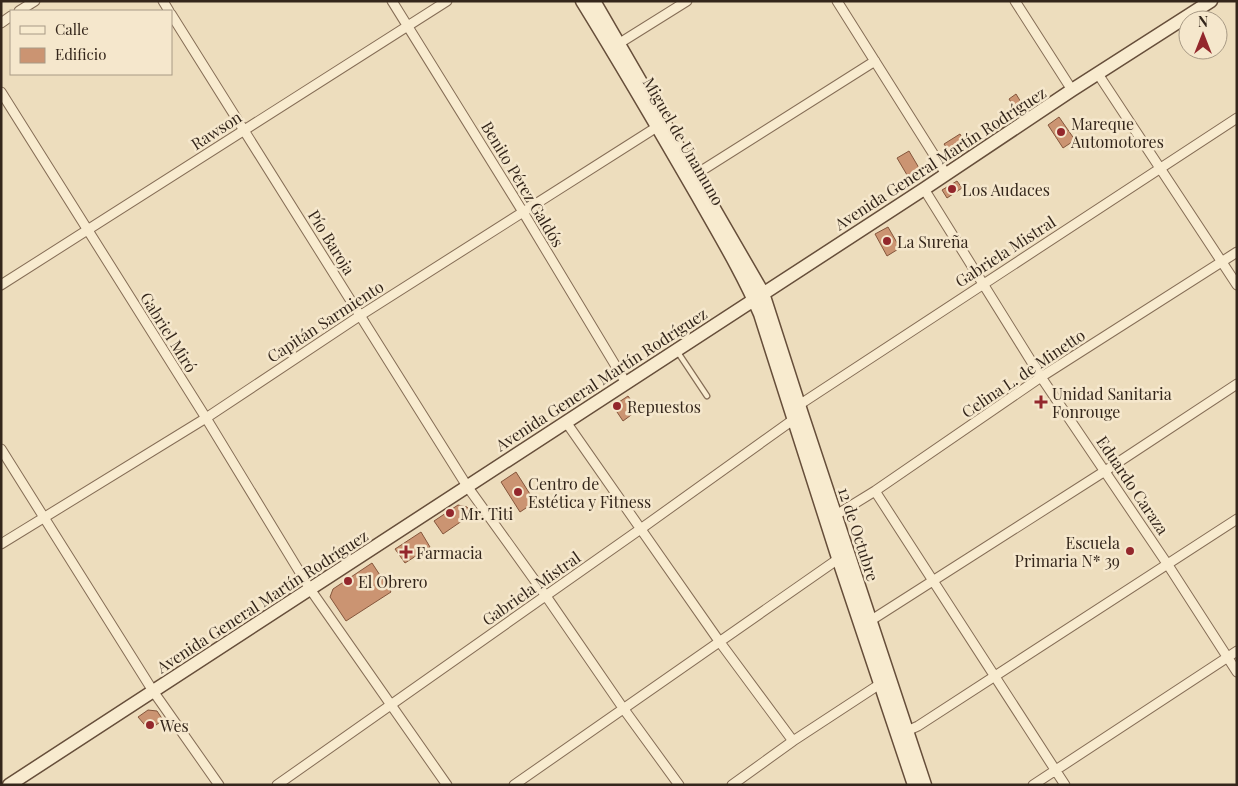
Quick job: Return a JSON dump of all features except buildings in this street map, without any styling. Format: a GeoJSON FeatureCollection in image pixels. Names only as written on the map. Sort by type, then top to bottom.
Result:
{"type":"FeatureCollection","features":[{"type":"Feature","properties":{"kind":"main road","name":"Miguel de Unamuno"},"geometry":{"type":"LineString","coordinates":[[582,1],[615,46]]}},
{"type":"Feature","properties":{"kind":"main road","name":"Miguel de Unamuno"},"geometry":{"type":"LineString","coordinates":[[594,1],[615,46],[692,177],[745,281],[758,296]]}},
{"type":"Feature","properties":{"kind":"main road","name":"Avenida General Martín Rodríguez"},"geometry":{"type":"LineString","coordinates":[[9,785],[924,189],[1202,4]]}},
{"type":"Feature","properties":{"kind":"main road","name":"12 de Octubre"},"geometry":{"type":"LineString","coordinates":[[758,296],[760,314],[796,412],[830,515],[880,684],[914,785]]}},
{"type":"Feature","properties":{"kind":"main road","name":"12 de Octubre"},"geometry":{"type":"LineString","coordinates":[[843,556],[870,621],[925,785]]}},
{"type":"Feature","properties":{"kind":"street"},"geometry":{"type":"LineString","coordinates":[[21,10],[35,1]]}},
{"type":"Feature","properties":{"kind":"street","name":"Benito Pérez Galdós"},"geometry":{"type":"LineString","coordinates":[[392,1],[626,383]]}},
{"type":"Feature","properties":{"kind":"street","name":"Rawson"},"geometry":{"type":"LineString","coordinates":[[1,285],[447,1]]}},
{"type":"Feature","properties":{"kind":"street"},"geometry":{"type":"LineString","coordinates":[[615,46],[687,1]]}},
{"type":"Feature","properties":{"kind":"street"},"geometry":{"type":"LineString","coordinates":[[837,1],[946,174]]}},
{"type":"Feature","properties":{"kind":"street"},"geometry":{"type":"LineString","coordinates":[[1016,1],[1072,90]]}},
{"type":"Feature","properties":{"kind":"street","name":"Pío Baroja"},"geometry":{"type":"LineString","coordinates":[[172,16],[467,486],[679,785]]}},
{"type":"Feature","properties":{"kind":"street"},"geometry":{"type":"LineString","coordinates":[[692,177],[875,60]]}},
{"type":"Feature","properties":{"kind":"street"},"geometry":{"type":"LineString","coordinates":[[1098,74],[1237,285]]}},
{"type":"Feature","properties":{"kind":"street","name":"Gabriel Miró"},"geometry":{"type":"LineString","coordinates":[[1,92],[206,418],[310,589],[447,785]]}},
{"type":"Feature","properties":{"kind":"street","name":"Gabriela Mistral"},"geometry":{"type":"LineString","coordinates":[[277,785],[642,528],[796,412],[982,284],[1237,118]]}},
{"type":"Feature","properties":{"kind":"street","name":"Capitán Sarmiento"},"geometry":{"type":"LineString","coordinates":[[1,544],[206,418],[361,315],[661,125]]}},
{"type":"Feature","properties":{"kind":"street","name":"Eduardo Caraza"},"geometry":{"type":"LineString","coordinates":[[924,189],[1041,377],[1168,565],[1237,672]]}},
{"type":"Feature","properties":{"kind":"street","name":"Celina L. de Minetto"},"geometry":{"type":"LineString","coordinates":[[830,515],[875,490],[1041,377],[1237,252]]}},
{"type":"Feature","properties":{"kind":"street"},"geometry":{"type":"LineString","coordinates":[[870,621],[1237,384]]}},
{"type":"Feature","properties":{"kind":"street"},"geometry":{"type":"LineString","coordinates":[[566,422],[642,528],[719,641],[793,741]]}},
{"type":"Feature","properties":{"kind":"street"},"geometry":{"type":"LineString","coordinates":[[1,449],[153,691],[219,785]]}},
{"type":"Feature","properties":{"kind":"street"},"geometry":{"type":"LineString","coordinates":[[875,490],[1065,785]]}},
{"type":"Feature","properties":{"kind":"street"},"geometry":{"type":"LineString","coordinates":[[907,731],[995,678],[1237,519]]}},
{"type":"Feature","properties":{"kind":"street"},"geometry":{"type":"LineString","coordinates":[[514,785],[843,556]]}},
{"type":"Feature","properties":{"kind":"street"},"geometry":{"type":"LineString","coordinates":[[1032,785],[1237,650]]}},
{"type":"Feature","properties":{"kind":"street"},"geometry":{"type":"LineString","coordinates":[[732,785],[793,741],[880,684]]}},
{"type":"Feature","properties":{"kind":"lane"},"geometry":{"type":"LineString","coordinates":[[676,350],[707,396]]}},
{"type":"Feature","properties":{"kind":"place","name":"Mareque Automotores"},"geometry":{"type":"Point","coordinates":[1061,132]}},
{"type":"Feature","properties":{"kind":"place","name":"Los Audaces"},"geometry":{"type":"Point","coordinates":[952,189]}},
{"type":"Feature","properties":{"kind":"place","name":"La Sureña"},"geometry":{"type":"Point","coordinates":[887,241]}},
{"type":"Feature","properties":{"kind":"place","name":"Unidad Sanitaria Fonrouge"},"geometry":{"type":"Point","coordinates":[1041,402]}},
{"type":"Feature","properties":{"kind":"place","name":"Repuestos"},"geometry":{"type":"Point","coordinates":[617,406]}},
{"type":"Feature","properties":{"kind":"place","name":"Centro de Estética y Fitness"},"geometry":{"type":"Point","coordinates":[518,492]}},
{"type":"Feature","properties":{"kind":"place","name":"Mr. Titi"},"geometry":{"type":"Point","coordinates":[450,513]}},
{"type":"Feature","properties":{"kind":"place","name":"Escuela Primaria N* 39"},"geometry":{"type":"Point","coordinates":[1130,551]}},
{"type":"Feature","properties":{"kind":"place","name":"Farmacia"},"geometry":{"type":"Point","coordinates":[406,552]}},
{"type":"Feature","properties":{"kind":"place","name":"El Obrero"},"geometry":{"type":"Point","coordinates":[348,581]}},
{"type":"Feature","properties":{"kind":"place","name":"Wes"},"geometry":{"type":"Point","coordinates":[150,725]}}]}
